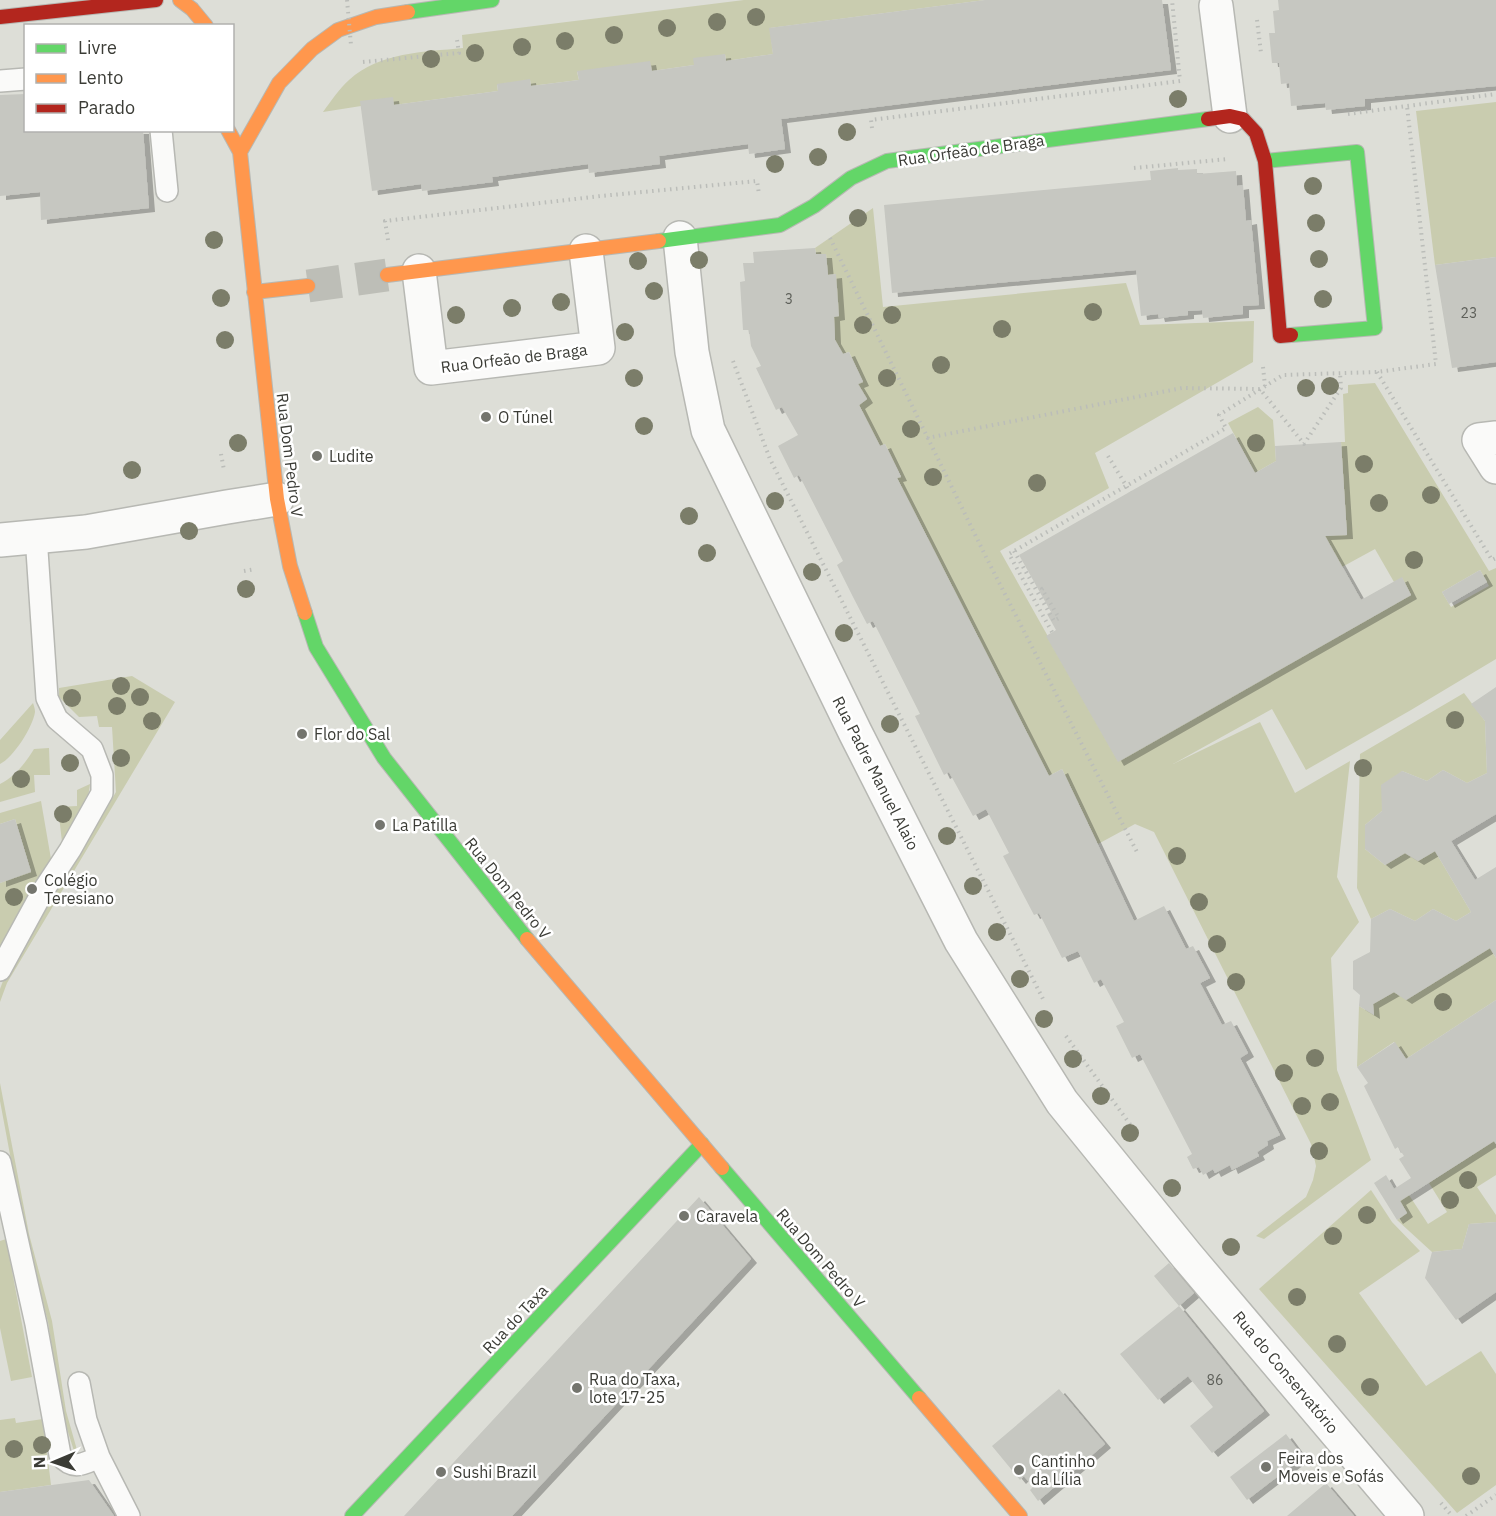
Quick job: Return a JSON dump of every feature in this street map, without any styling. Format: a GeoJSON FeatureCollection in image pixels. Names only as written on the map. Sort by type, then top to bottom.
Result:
{"type":"FeatureCollection","features":[{"type":"Feature","properties":{"kind":"main road"},"geometry":{"type":"LineString","coordinates":[[0,17],[156,0]]}},
{"type":"Feature","properties":{"kind":"main road"},"geometry":{"type":"LineString","coordinates":[[180,0],[192,9],[204,24]]}},
{"type":"Feature","properties":{"kind":"main road"},"geometry":{"type":"LineString","coordinates":[[240,152],[279,83],[312,49],[338,30],[376,17],[492,0]]}},
{"type":"Feature","properties":{"kind":"main road"},"geometry":{"type":"LineString","coordinates":[[1230,117],[1243,119],[1256,133],[1265,161],[1265,271],[1280,336],[1375,328],[1357,152],[1265,161]]}},
{"type":"Feature","properties":{"kind":"main road","name":"Rua Orfeão de Braga"},"geometry":{"type":"LineString","coordinates":[[387,275],[780,225],[814,206],[851,178],[887,161],[1230,117]]}},
{"type":"Feature","properties":{"kind":"main road","name":"Rua Dom Pedro V"},"geometry":{"type":"LineString","coordinates":[[229,132],[240,152],[277,500],[290,566],[316,647],[384,758],[541,956],[1020,1516]]}},
{"type":"Feature","properties":{"kind":"main road"},"geometry":{"type":"LineString","coordinates":[[254,292],[308,286]]}},
{"type":"Feature","properties":{"kind":"main road","name":"Rua do Taxa"},"geometry":{"type":"LineString","coordinates":[[352,1516],[702,1144]]}},
{"type":"Feature","properties":{"kind":"street"},"geometry":{"type":"LineString","coordinates":[[1216,6],[1230,117]]}},
{"type":"Feature","properties":{"kind":"street","name":"Rua Padre Manuel Alaio"},"geometry":{"type":"LineString","coordinates":[[680,238],[692,352],[708,430],[855,732],[961,941],[1062,1102],[1187,1256]]}},
{"type":"Feature","properties":{"kind":"street","name":"Rua Orfeão de Braga"},"geometry":{"type":"LineString","coordinates":[[419,272],[431,368],[598,348],[586,251]]}},
{"type":"Feature","properties":{"kind":"street"},"geometry":{"type":"LineString","coordinates":[[1496,438],[1479,440],[1496,467]]}},
{"type":"Feature","properties":{"kind":"street"},"geometry":{"type":"LineString","coordinates":[[0,540],[86,532],[277,500]]}},
{"type":"Feature","properties":{"kind":"street","name":"Rua do Conservatório"},"geometry":{"type":"LineString","coordinates":[[1187,1256],[1407,1516]]}},
{"type":"Feature","properties":{"kind":"lane"},"geometry":{"type":"LineString","coordinates":[[0,81],[24,79]]}},
{"type":"Feature","properties":{"kind":"lane"},"geometry":{"type":"LineString","coordinates":[[161,132],[167,191]]}},
{"type":"Feature","properties":{"kind":"lane"},"geometry":{"type":"LineString","coordinates":[[0,970],[43,891],[70,850],[102,793],[102,775],[92,749],[57,719],[47,698],[36,536]]}},
{"type":"Feature","properties":{"kind":"lane"},"geometry":{"type":"LineString","coordinates":[[0,1162],[36,1324],[60,1455],[66,1462],[74,1465],[99,1457]]}},
{"type":"Feature","properties":{"kind":"lane"},"geometry":{"type":"LineString","coordinates":[[79,1383],[86,1420],[99,1457],[129,1516]]}},
{"type":"Feature","properties":{"kind":"path"},"geometry":{"type":"LineString","coordinates":[[346,0],[351,45]]}},
{"type":"Feature","properties":{"kind":"path"},"geometry":{"type":"LineString","coordinates":[[872,132],[871,120],[1180,81],[1172,0]]}},
{"type":"Feature","properties":{"kind":"path"},"geometry":{"type":"LineString","coordinates":[[1257,20],[1261,53]]}},
{"type":"Feature","properties":{"kind":"path"},"geometry":{"type":"LineString","coordinates":[[1342,115],[1496,94]]}},
{"type":"Feature","properties":{"kind":"path"},"geometry":{"type":"LineString","coordinates":[[1052,632],[1009,554],[1014,550],[1226,428],[1219,415],[1283,375],[1377,372],[1436,364],[1407,106]]}},
{"type":"Feature","properties":{"kind":"path"},"geometry":{"type":"LineString","coordinates":[[1126,168],[1232,159]]}},
{"type":"Feature","properties":{"kind":"path"},"geometry":{"type":"LineString","coordinates":[[389,242],[385,221],[590,197],[757,181],[761,203]]}},
{"type":"Feature","properties":{"kind":"path"},"geometry":{"type":"LineString","coordinates":[[828,233],[986,557],[1138,854]]}},
{"type":"Feature","properties":{"kind":"path"},"geometry":{"type":"LineString","coordinates":[[732,360],[770,459],[1045,1003]]}},
{"type":"Feature","properties":{"kind":"path"},"geometry":{"type":"LineString","coordinates":[[1260,389],[1304,444],[1341,388],[1340,372]]}},
{"type":"Feature","properties":{"kind":"path"},"geometry":{"type":"LineString","coordinates":[[1377,372],[1492,560],[1496,558]]}},
{"type":"Feature","properties":{"kind":"path"},"geometry":{"type":"LineString","coordinates":[[927,438],[1182,388],[1260,389]]}},
{"type":"Feature","properties":{"kind":"path"},"geometry":{"type":"LineString","coordinates":[[220,454],[224,470]]}},
{"type":"Feature","properties":{"kind":"path"},"geometry":{"type":"LineString","coordinates":[[1108,456],[1130,492]]}},
{"type":"Feature","properties":{"kind":"path"},"geometry":{"type":"LineString","coordinates":[[1014,550],[1054,621],[1059,618],[1042,589],[1045,587]]}},
{"type":"Feature","properties":{"kind":"path"},"geometry":{"type":"LineString","coordinates":[[1064,1033],[1133,1129]]}},
{"type":"Feature","properties":{"kind":"path"},"geometry":{"type":"LineString","coordinates":[[1467,1516],[1496,1495]]}},
{"type":"Feature","properties":{"kind":"green space"},"geometry":{"type":"Polygon","coordinates":[[[744,0],[985,0],[770,28],[773,54],[726,61],[725,54],[694,65],[652,71],[577,72],[579,80],[531,86],[530,80],[497,85],[498,91],[323,112],[342,87],[361,71],[374,64],[403,55],[463,48],[462,35],[744,0]]]}},
{"type":"Feature","properties":{"kind":"green space"},"geometry":{"type":"Polygon","coordinates":[[[1496,102],[1496,257],[1435,265],[1416,111],[1496,102]]]}},
{"type":"Feature","properties":{"kind":"green space"},"geometry":{"type":"Polygon","coordinates":[[[873,208],[883,307],[1126,283],[1140,325],[1254,321],[1253,362],[1095,453],[1109,488],[1000,551],[1118,761],[1411,595],[1402,578],[1394,582],[1375,549],[1342,567],[1325,536],[1347,534],[1341,442],[1345,442],[1343,394],[1348,393],[1348,385],[1375,383],[1489,571],[1496,568],[1496,659],[1306,770],[1272,709],[1173,764],[1260,722],[1295,793],[1350,761],[1337,877],[1359,922],[1331,958],[1337,1070],[1371,1160],[1264,1239],[1256,1236],[1306,1197],[1316,1166],[1311,1144],[1154,832],[1135,824],[1098,844],[1062,769],[1049,776],[897,478],[901,476],[885,444],[880,446],[859,405],[867,399],[858,384],[863,381],[849,352],[843,354],[835,340],[836,274],[828,275],[826,254],[816,254],[815,248],[873,208]],[[1480,570],[1442,592],[1451,607],[1489,586],[1480,570]]]}},
{"type":"Feature","properties":{"kind":"green space"},"geometry":{"type":"Polygon","coordinates":[[[1258,407],[1273,420],[1276,461],[1255,473],[1228,423],[1258,407]]]}},
{"type":"Feature","properties":{"kind":"green space"},"geometry":{"type":"Polygon","coordinates":[[[132,676],[175,702],[7,983],[0,1002],[0,989],[3,981],[116,792],[112,727],[99,727],[97,716],[79,717],[59,697],[59,688],[132,676]]]}},
{"type":"Feature","properties":{"kind":"green space"},"geometry":{"type":"Polygon","coordinates":[[[1464,693],[1485,721],[1487,773],[1467,783],[1443,770],[1427,781],[1402,771],[1382,811],[1365,825],[1365,849],[1385,865],[1405,853],[1418,861],[1435,851],[1471,912],[1456,921],[1433,909],[1415,921],[1390,909],[1371,919],[1357,888],[1360,754],[1464,693]]]}},
{"type":"Feature","properties":{"kind":"green space"},"geometry":{"type":"Polygon","coordinates":[[[33,703],[35,712],[26,733],[11,755],[0,764],[0,740],[33,703]]]}},
{"type":"Feature","properties":{"kind":"green space"},"geometry":{"type":"Polygon","coordinates":[[[49,748],[50,775],[34,775],[35,792],[0,802],[0,784],[24,764],[34,749],[49,748]]]}},
{"type":"Feature","properties":{"kind":"green space"},"geometry":{"type":"Polygon","coordinates":[[[90,784],[84,807],[62,842],[58,807],[77,806],[77,790],[90,784]]]}},
{"type":"Feature","properties":{"kind":"green space"},"geometry":{"type":"Polygon","coordinates":[[[41,801],[51,859],[7,946],[0,946],[0,883],[31,871],[15,819],[0,824],[0,813],[41,801]]]}},
{"type":"Feature","properties":{"kind":"green space"},"geometry":{"type":"Polygon","coordinates":[[[1490,948],[1496,958],[1496,1000],[1406,1059],[1394,1042],[1357,1067],[1359,1006],[1374,1015],[1373,1004],[1394,992],[1406,1000],[1490,948]]]}},
{"type":"Feature","properties":{"kind":"green space"},"geometry":{"type":"Polygon","coordinates":[[[0,1083],[29,1234],[52,1321],[66,1411],[77,1450],[74,1451],[62,1413],[48,1322],[25,1235],[0,1101],[0,1083]]]}},
{"type":"Feature","properties":{"kind":"green space"},"geometry":{"type":"Polygon","coordinates":[[[1494,1141],[1496,1144],[1496,1175],[1477,1187],[1496,1215],[1496,1222],[1469,1224],[1462,1249],[1432,1252],[1397,1220],[1407,1213],[1400,1201],[1409,1195],[1428,1224],[1447,1212],[1429,1183],[1494,1141]]]}},
{"type":"Feature","properties":{"kind":"green space"},"geometry":{"type":"Polygon","coordinates":[[[1371,1190],[1392,1222],[1420,1251],[1359,1293],[1426,1386],[1481,1351],[1496,1374],[1496,1485],[1457,1513],[1259,1289],[1371,1190]]]}},
{"type":"Feature","properties":{"kind":"green space"},"geometry":{"type":"Polygon","coordinates":[[[6,1239],[32,1377],[11,1381],[0,1328],[0,1241],[6,1239]]]}},
{"type":"Feature","properties":{"kind":"green space"},"geometry":{"type":"Polygon","coordinates":[[[15,1418],[16,1423],[43,1419],[51,1485],[0,1492],[0,1420],[15,1418]]]}},
{"type":"Feature","properties":{"kind":"building"},"geometry":{"type":"Polygon","coordinates":[[[985,0],[1162,0],[1171,70],[781,119],[785,149],[749,154],[748,144],[659,156],[660,164],[589,173],[588,164],[492,177],[493,182],[422,191],[421,184],[372,191],[360,101],[393,97],[394,105],[498,91],[497,84],[530,79],[531,86],[579,80],[577,71],[650,61],[652,71],[694,65],[693,58],[725,54],[726,61],[773,54],[769,28],[985,0]]]}},
{"type":"Feature","properties":{"kind":"building"},"geometry":{"type":"Polygon","coordinates":[[[1278,0],[1496,0],[1496,86],[1365,99],[1365,106],[1326,110],[1325,103],[1291,106],[1289,83],[1281,84],[1279,63],[1272,63],[1269,33],[1275,33],[1273,11],[1279,10],[1278,0]]]}},
{"type":"Feature","properties":{"kind":"building"},"geometry":{"type":"Polygon","coordinates":[[[24,94],[24,132],[143,132],[149,208],[41,220],[40,192],[0,196],[0,95],[24,94]]]}},
{"type":"Feature","properties":{"kind":"building"},"geometry":{"type":"Polygon","coordinates":[[[1178,168],[1178,170],[1197,169],[1197,174],[1236,171],[1237,186],[1243,185],[1246,221],[1251,220],[1259,305],[1243,306],[1243,314],[1203,318],[1202,310],[1188,311],[1188,315],[1159,318],[1158,314],[1141,316],[1136,270],[892,293],[884,205],[1151,180],[1150,171],[1178,168]]]}},
{"type":"Feature","properties":{"kind":"building"},"geometry":{"type":"Polygon","coordinates":[[[815,248],[816,254],[826,254],[828,275],[836,274],[839,316],[834,317],[835,340],[843,354],[849,352],[863,382],[858,384],[867,399],[859,405],[880,446],[885,444],[901,477],[897,478],[1049,776],[1062,769],[1134,921],[1164,906],[1186,949],[1193,946],[1210,978],[1200,983],[1222,1025],[1231,1021],[1248,1053],[1240,1058],[1280,1135],[1267,1141],[1268,1145],[1257,1152],[1259,1156],[1232,1170],[1230,1165],[1215,1173],[1213,1169],[1203,1175],[1199,1167],[1193,1169],[1187,1157],[1192,1154],[1140,1054],[1132,1058],[1116,1026],[1124,1022],[1101,979],[1094,983],[1078,951],[1062,958],[1039,913],[1034,915],[1003,856],[1009,853],[986,809],[973,816],[949,772],[944,775],[915,716],[920,714],[873,621],[867,624],[837,565],[843,561],[799,475],[794,478],[778,446],[798,435],[782,407],[776,410],[756,368],[761,366],[751,346],[749,330],[743,330],[740,282],[745,281],[743,263],[754,263],[753,252],[815,248]]]}},
{"type":"Feature","properties":{"kind":"building"},"geometry":{"type":"Polygon","coordinates":[[[1496,257],[1496,362],[1452,368],[1435,265],[1496,257]]]}},
{"type":"Feature","properties":{"kind":"building"},"geometry":{"type":"Polygon","coordinates":[[[1233,433],[1255,473],[1276,461],[1275,446],[1341,442],[1347,535],[1325,536],[1361,600],[1402,577],[1411,595],[1118,762],[1046,636],[1056,630],[1047,614],[1051,612],[1019,555],[1233,433]]]}},
{"type":"Feature","properties":{"kind":"building"},"geometry":{"type":"Polygon","coordinates":[[[1480,570],[1487,582],[1449,604],[1442,592],[1480,570]]]}},
{"type":"Feature","properties":{"kind":"building"},"geometry":{"type":"Polygon","coordinates":[[[1496,687],[1496,814],[1451,841],[1475,880],[1496,867],[1496,958],[1490,948],[1406,1000],[1394,992],[1373,1004],[1374,1015],[1359,1006],[1360,995],[1353,989],[1353,961],[1370,952],[1371,919],[1390,909],[1415,921],[1433,909],[1456,921],[1471,912],[1435,851],[1418,861],[1405,853],[1385,865],[1365,849],[1365,825],[1382,811],[1381,785],[1402,771],[1427,781],[1443,770],[1467,783],[1487,773],[1485,721],[1471,704],[1496,687]]]}},
{"type":"Feature","properties":{"kind":"building"},"geometry":{"type":"Polygon","coordinates":[[[15,819],[31,872],[0,883],[0,824],[15,819]]]}},
{"type":"Feature","properties":{"kind":"building"},"geometry":{"type":"Polygon","coordinates":[[[1496,1000],[1496,1144],[1494,1141],[1400,1201],[1407,1213],[1397,1220],[1374,1183],[1386,1175],[1394,1189],[1411,1178],[1399,1159],[1404,1156],[1398,1147],[1395,1149],[1364,1086],[1368,1083],[1357,1067],[1395,1042],[1406,1059],[1496,1000]]]}},
{"type":"Feature","properties":{"kind":"building","name":"Rua do Taxa, lote 17-25"},"geometry":{"type":"Polygon","coordinates":[[[699,1197],[751,1259],[512,1516],[404,1516],[699,1197]]]}},
{"type":"Feature","properties":{"kind":"building"},"geometry":{"type":"Polygon","coordinates":[[[1496,1222],[1496,1292],[1456,1320],[1425,1278],[1432,1252],[1462,1249],[1469,1224],[1496,1222]]]}},
{"type":"Feature","properties":{"kind":"building"},"geometry":{"type":"Polygon","coordinates":[[[1169,1263],[1194,1293],[1179,1306],[1154,1276],[1169,1263]]]}},
{"type":"Feature","properties":{"kind":"building"},"geometry":{"type":"Polygon","coordinates":[[[1179,1306],[1264,1411],[1212,1453],[1190,1426],[1213,1407],[1188,1376],[1158,1400],[1120,1354],[1179,1306]]]}},
{"type":"Feature","properties":{"kind":"building"},"geometry":{"type":"Polygon","coordinates":[[[1059,1389],[1105,1444],[1038,1501],[1030,1490],[1033,1487],[1024,1476],[1020,1480],[992,1446],[1059,1389]]]}},
{"type":"Feature","properties":{"kind":"building","name":"Feira dos Moveis e Sofás"},"geometry":{"type":"Polygon","coordinates":[[[1286,1434],[1303,1457],[1247,1500],[1230,1477],[1286,1434]]]}},
{"type":"Feature","properties":{"kind":"building"},"geometry":{"type":"Polygon","coordinates":[[[89,1480],[114,1516],[0,1516],[0,1492],[89,1480]]]}},
{"type":"Feature","properties":{"kind":"building"},"geometry":{"type":"Polygon","coordinates":[[[1326,1483],[1354,1516],[1287,1516],[1326,1483]]]}},
{"type":"Feature","properties":{"kind":"tunnel"},"geometry":{"type":"LineString","coordinates":[[308,286],[387,275]]}},
{"type":"Feature","properties":{"kind":"traffic: fast"},"geometry":{"type":"LineString","coordinates":[[408,12],[492,0]]}},
{"type":"Feature","properties":{"kind":"traffic: fast"},"geometry":{"type":"LineString","coordinates":[[659,241],[780,225],[814,206],[851,178],[887,161],[1208,119]]}},
{"type":"Feature","properties":{"kind":"traffic: fast"},"geometry":{"type":"LineString","coordinates":[[1265,161],[1357,152],[1375,328],[1291,335]]}},
{"type":"Feature","properties":{"kind":"traffic: fast"},"geometry":{"type":"LineString","coordinates":[[305,613],[316,647],[384,758],[527,939]]}},
{"type":"Feature","properties":{"kind":"traffic: fast"},"geometry":{"type":"LineString","coordinates":[[352,1516],[702,1144]]}},
{"type":"Feature","properties":{"kind":"traffic: fast"},"geometry":{"type":"LineString","coordinates":[[722,1168],[919,1398]]}},
{"type":"Feature","properties":{"kind":"traffic: slow"},"geometry":{"type":"LineString","coordinates":[[180,0],[192,9],[204,24]]}},
{"type":"Feature","properties":{"kind":"traffic: slow"},"geometry":{"type":"LineString","coordinates":[[240,152],[279,83],[312,49],[338,30],[376,17],[408,12]]}},
{"type":"Feature","properties":{"kind":"traffic: slow"},"geometry":{"type":"LineString","coordinates":[[229,132],[240,152],[277,499],[290,566],[305,613]]}},
{"type":"Feature","properties":{"kind":"traffic: slow"},"geometry":{"type":"LineString","coordinates":[[387,275],[659,241]]}},
{"type":"Feature","properties":{"kind":"traffic: slow"},"geometry":{"type":"LineString","coordinates":[[254,292],[308,286]]}},
{"type":"Feature","properties":{"kind":"traffic: slow"},"geometry":{"type":"LineString","coordinates":[[527,939],[722,1168]]}},
{"type":"Feature","properties":{"kind":"traffic: slow"},"geometry":{"type":"LineString","coordinates":[[919,1398],[1020,1516]]}},
{"type":"Feature","properties":{"kind":"traffic: jam"},"geometry":{"type":"LineString","coordinates":[[0,17],[156,0]]}},
{"type":"Feature","properties":{"kind":"traffic: jam"},"geometry":{"type":"LineString","coordinates":[[1208,119],[1230,116],[1243,119],[1256,133],[1265,161],[1280,336],[1291,335]]}},
{"type":"Feature","properties":{"kind":"place","name":"O Túnel"},"geometry":{"type":"Point","coordinates":[486,417]}},
{"type":"Feature","properties":{"kind":"place","name":"Ludite"},"geometry":{"type":"Point","coordinates":[317,456]}},
{"type":"Feature","properties":{"kind":"place","name":"Flor do Sal"},"geometry":{"type":"Point","coordinates":[302,734]}},
{"type":"Feature","properties":{"kind":"place","name":"La Patilla"},"geometry":{"type":"Point","coordinates":[380,825]}},
{"type":"Feature","properties":{"kind":"place","name":"Colégio Teresiano"},"geometry":{"type":"Point","coordinates":[32,889]}},
{"type":"Feature","properties":{"kind":"place","name":"Caravela"},"geometry":{"type":"Point","coordinates":[684,1216]}},
{"type":"Feature","properties":{"kind":"place","name":"Rua do Taxa, lote 17-25"},"geometry":{"type":"Point","coordinates":[577,1388]}},
{"type":"Feature","properties":{"kind":"place","name":"Feira dos Moveis e Sofás"},"geometry":{"type":"Point","coordinates":[1266,1467]}},
{"type":"Feature","properties":{"kind":"place","name":"Cantinho da Lília"},"geometry":{"type":"Point","coordinates":[1019,1470]}},
{"type":"Feature","properties":{"kind":"place","name":"Sushi Brazil"},"geometry":{"type":"Point","coordinates":[441,1472]}}]}
